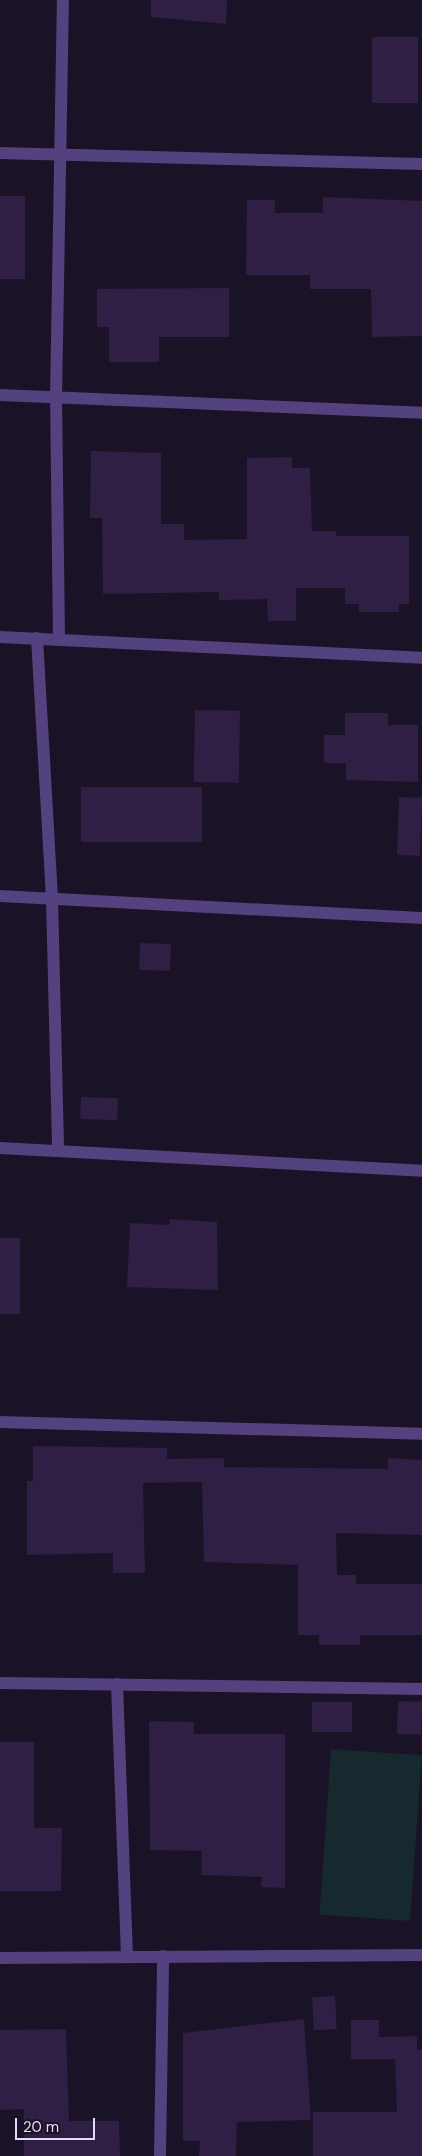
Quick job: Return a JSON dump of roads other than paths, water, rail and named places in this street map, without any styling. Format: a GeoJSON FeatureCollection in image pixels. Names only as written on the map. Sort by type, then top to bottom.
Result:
{"type":"FeatureCollection","features":[{"type":"Feature","properties":{"kind":"street"},"geometry":{"type":"LineString","coordinates":[[59,639],[56,398],[63,0]]}},
{"type":"Feature","properties":{"kind":"street"},"geometry":{"type":"LineString","coordinates":[[0,153],[422,164]]}},
{"type":"Feature","properties":{"kind":"street"},"geometry":{"type":"LineString","coordinates":[[0,396],[422,413]]}},
{"type":"Feature","properties":{"kind":"street"},"geometry":{"type":"LineString","coordinates":[[0,637],[422,658]]}},
{"type":"Feature","properties":{"kind":"street"},"geometry":{"type":"LineString","coordinates":[[37,638],[52,899],[58,1149]]}},
{"type":"Feature","properties":{"kind":"street"},"geometry":{"type":"LineString","coordinates":[[0,896],[422,918]]}},
{"type":"Feature","properties":{"kind":"street"},"geometry":{"type":"LineString","coordinates":[[0,1148],[58,1149],[422,1171]]}},
{"type":"Feature","properties":{"kind":"street"},"geometry":{"type":"LineString","coordinates":[[0,1422],[422,1434]]}},
{"type":"Feature","properties":{"kind":"street"},"geometry":{"type":"LineString","coordinates":[[0,1683],[422,1689]]}},
{"type":"Feature","properties":{"kind":"street"},"geometry":{"type":"LineString","coordinates":[[117,1684],[127,1955]]}},
{"type":"Feature","properties":{"kind":"street"},"geometry":{"type":"LineString","coordinates":[[0,1958],[127,1955],[422,1956]]}},
{"type":"Feature","properties":{"kind":"street"},"geometry":{"type":"LineString","coordinates":[[160,2156],[163,1956]]}}]}
